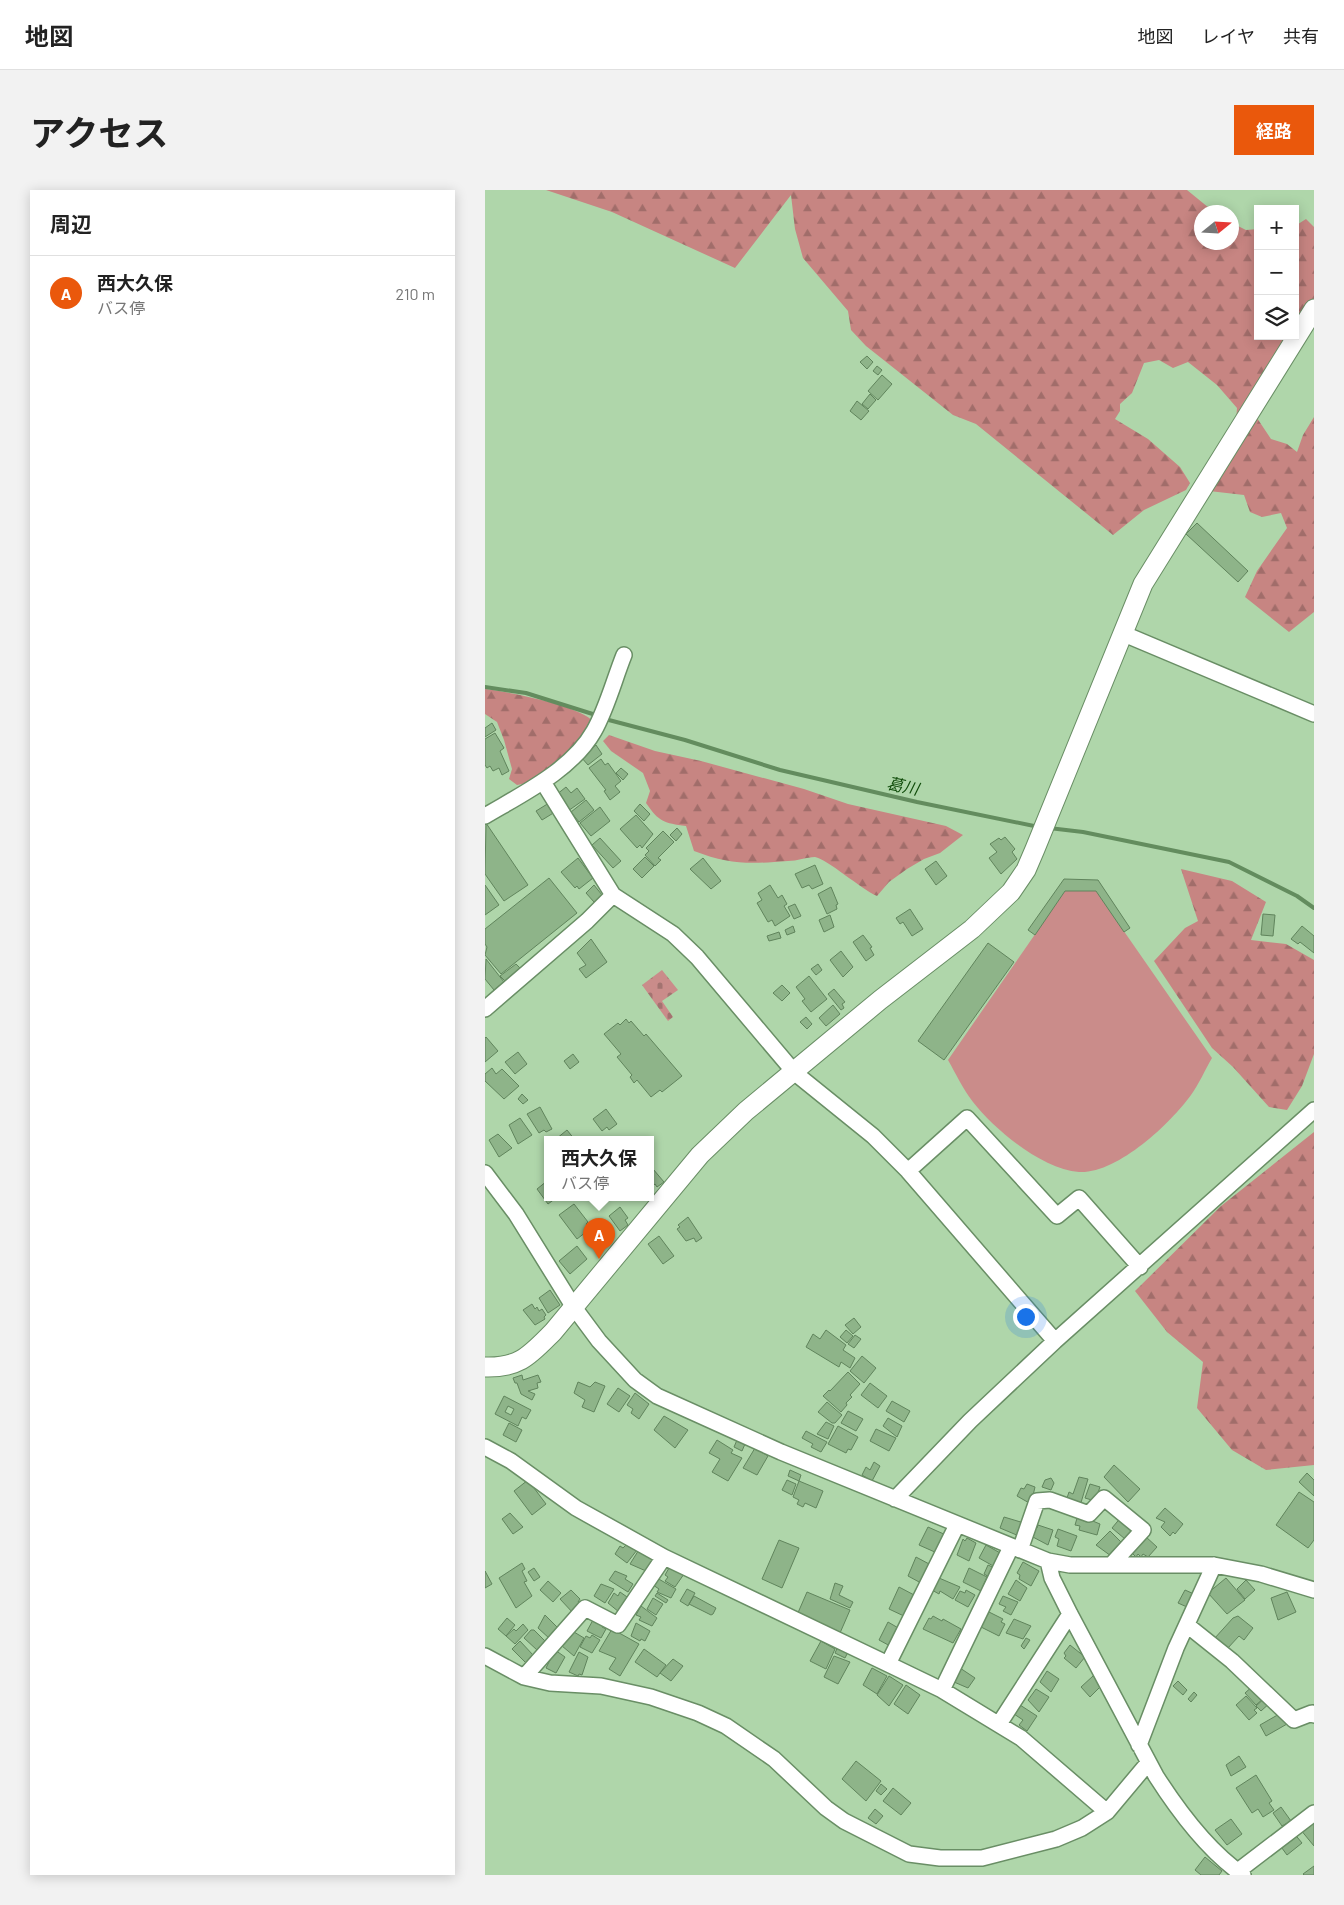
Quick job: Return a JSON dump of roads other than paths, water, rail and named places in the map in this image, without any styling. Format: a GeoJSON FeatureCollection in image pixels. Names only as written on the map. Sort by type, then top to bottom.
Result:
{"type":"FeatureCollection","features":[{"type":"Feature","properties":{"kind":"street"},"geometry":{"type":"LineString","coordinates":[[485,1367],[507,1366],[525,1359],[553,1332],[700,1155],[746,1112],[795,1073],[880,1000],[972,929],[1011,892],[1026,870],[1038,842],[1143,584],[1314,310]]}},
{"type":"Feature","properties":{"kind":"street"},"geometry":{"type":"LineString","coordinates":[[1124,634],[1314,714]]}},
{"type":"Feature","properties":{"kind":"street"},"geometry":{"type":"LineString","coordinates":[[485,816],[543,782],[583,746],[600,717],[624,656]]}},
{"type":"Feature","properties":{"kind":"street"},"geometry":{"type":"LineString","coordinates":[[543,782],[613,895],[673,934],[697,957],[795,1073],[873,1136],[908,1171],[1055,1341]]}},
{"type":"Feature","properties":{"kind":"street"},"geometry":{"type":"LineString","coordinates":[[485,1009],[587,921],[613,895]]}},
{"type":"Feature","properties":{"kind":"street"},"geometry":{"type":"LineString","coordinates":[[895,1499],[969,1421],[1055,1341],[1314,1110]]}},
{"type":"Feature","properties":{"kind":"street"},"geometry":{"type":"LineString","coordinates":[[908,1171],[967,1118],[1057,1216],[1079,1198],[1140,1267]]}},
{"type":"Feature","properties":{"kind":"street"},"geometry":{"type":"LineString","coordinates":[[485,1172],[517,1214],[573,1306],[615,1361],[635,1380],[657,1396],[895,1499],[1048,1561],[1070,1565],[1214,1565],[1261,1574],[1314,1590]]}},
{"type":"Feature","properties":{"kind":"street"},"geometry":{"type":"LineString","coordinates":[[485,1447],[511,1461],[576,1508],[664,1557],[942,1690],[1021,1738],[1107,1812]]}},
{"type":"Feature","properties":{"kind":"street"},"geometry":{"type":"LineString","coordinates":[[942,1690],[1037,1501],[1050,1500],[1089,1514],[1104,1498],[1143,1530],[1112,1564]]}},
{"type":"Feature","properties":{"kind":"street"},"geometry":{"type":"LineString","coordinates":[[889,1664],[957,1525]]}},
{"type":"Feature","properties":{"kind":"street"},"geometry":{"type":"LineString","coordinates":[[524,1677],[585,1608],[618,1625],[664,1557]]}},
{"type":"Feature","properties":{"kind":"street"},"geometry":{"type":"LineString","coordinates":[[1048,1561],[1052,1578],[1148,1763],[1168,1794],[1206,1841],[1241,1873],[1314,1812]]}},
{"type":"Feature","properties":{"kind":"street"},"geometry":{"type":"LineString","coordinates":[[1139,1745],[1187,1624],[1214,1565]]}},
{"type":"Feature","properties":{"kind":"street"},"geometry":{"type":"LineString","coordinates":[[999,1724],[1070,1614]]}},
{"type":"Feature","properties":{"kind":"street"},"geometry":{"type":"LineString","coordinates":[[1187,1624],[1239,1667],[1294,1720],[1312,1712],[1314,1715]]}},
{"type":"Feature","properties":{"kind":"street"},"geometry":{"type":"LineString","coordinates":[[485,1656],[524,1677],[550,1683],[601,1686],[651,1697],[726,1726],[774,1759],[826,1808],[844,1821],[909,1854],[940,1858],[982,1858],[1057,1839],[1082,1828],[1107,1812],[1148,1763]]}},
{"type":"Feature","properties":{"kind":"waterway","name":"葛川"},"geometry":{"type":"LineString","coordinates":[[485,687],[526,693],[599,716]]}},
{"type":"Feature","properties":{"kind":"waterway","name":"葛川"},"geometry":{"type":"LineString","coordinates":[[605,719],[685,740],[780,770],[917,802],[1039,827]]}},
{"type":"Feature","properties":{"kind":"waterway","name":"葛川"},"geometry":{"type":"LineString","coordinates":[[1049,828],[1083,832],[1229,862],[1297,896],[1314,908]]}},
{"type":"Feature","properties":{"kind":"place","name":"西大久保"},"geometry":{"type":"Point","coordinates":[599,1259]}}]}
